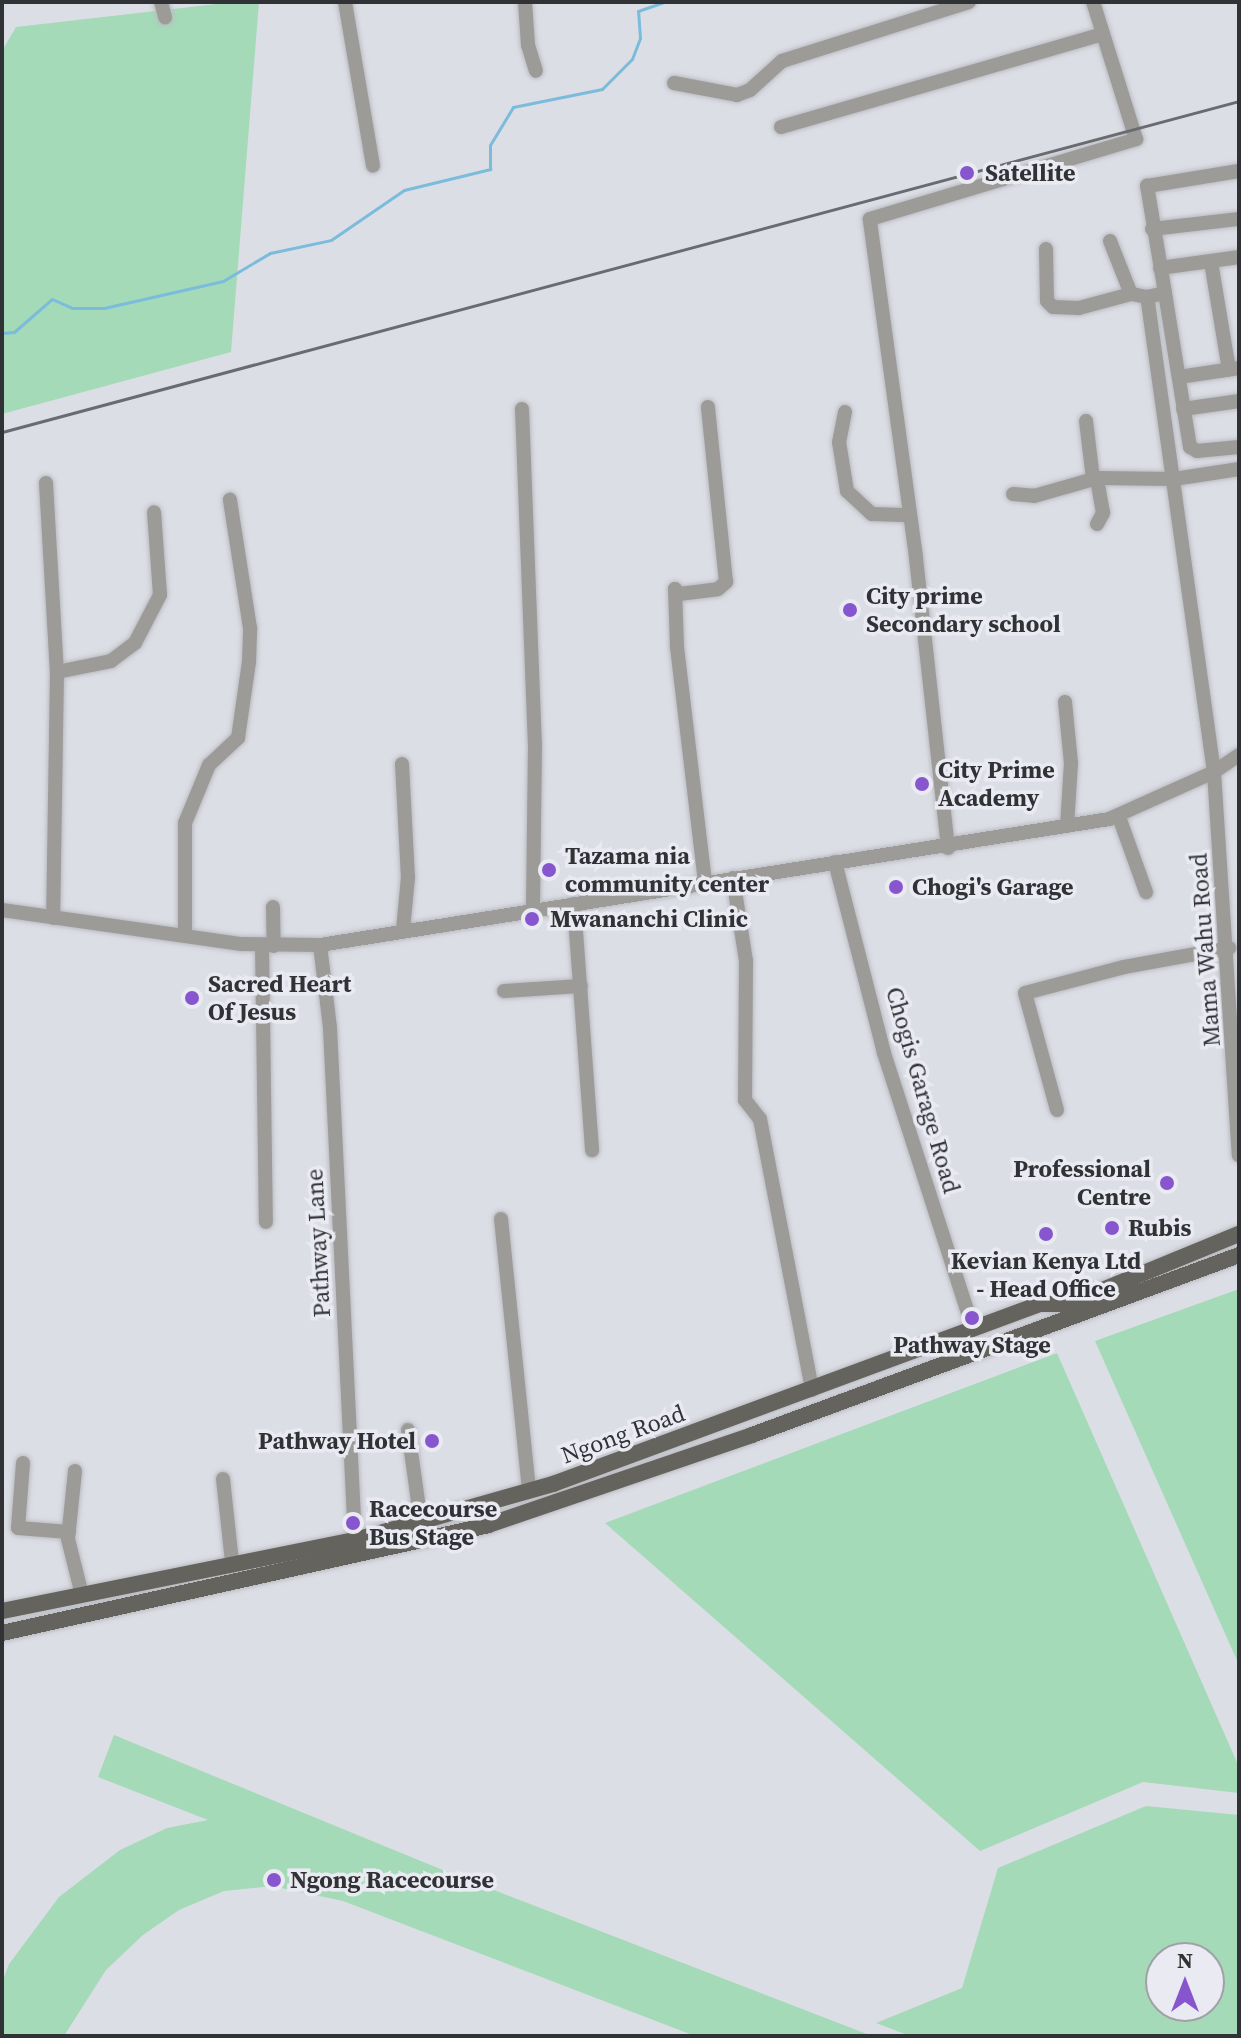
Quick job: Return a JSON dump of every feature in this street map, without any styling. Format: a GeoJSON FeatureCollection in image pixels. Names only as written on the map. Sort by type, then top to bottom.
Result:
{"type":"FeatureCollection","features":[{"type":"Feature","properties":{"kind":"main road","name":"Ngong Road"},"geometry":{"type":"LineString","coordinates":[[2,1611],[232,1562],[355,1540],[421,1523],[529,1490],[812,1390],[1040,1304],[1068,1304],[1239,1234]]}},
{"type":"Feature","properties":{"kind":"main road","name":"Ngong Road"},"geometry":{"type":"LineString","coordinates":[[2,1633],[488,1525],[752,1435],[1239,1255]]}},
{"type":"Feature","properties":{"kind":"street"},"geometry":{"type":"LineString","coordinates":[[161,2],[165,17]]}},
{"type":"Feature","properties":{"kind":"street"},"geometry":{"type":"LineString","coordinates":[[345,2],[373,166]]}},
{"type":"Feature","properties":{"kind":"street"},"geometry":{"type":"LineString","coordinates":[[525,2],[528,45],[536,71]]}},
{"type":"Feature","properties":{"kind":"street"},"geometry":{"type":"LineString","coordinates":[[674,83],[737,95],[750,90],[782,61],[969,2]]}},
{"type":"Feature","properties":{"kind":"street"},"geometry":{"type":"LineString","coordinates":[[948,848],[870,219],[1134,140],[1133,119],[1093,2]]}},
{"type":"Feature","properties":{"kind":"street"},"geometry":{"type":"LineString","coordinates":[[781,127],[1103,34]]}},
{"type":"Feature","properties":{"kind":"street"},"geometry":{"type":"LineString","coordinates":[[1239,171],[1150,184],[1145,191],[1190,447],[1197,451],[1239,447]]}},
{"type":"Feature","properties":{"kind":"street"},"geometry":{"type":"LineString","coordinates":[[1152,229],[1239,219]]}},
{"type":"Feature","properties":{"kind":"street"},"geometry":{"type":"LineString","coordinates":[[1110,241],[1131,294]]}},
{"type":"Feature","properties":{"kind":"street"},"geometry":{"type":"LineString","coordinates":[[1046,249],[1047,301],[1053,307],[1079,308],[1131,294],[1147,297],[1165,293]]}},
{"type":"Feature","properties":{"kind":"street"},"geometry":{"type":"LineString","coordinates":[[1160,268],[1239,257]]}},
{"type":"Feature","properties":{"kind":"street"},"geometry":{"type":"LineString","coordinates":[[1179,377],[1234,368],[1211,262]]}},
{"type":"Feature","properties":{"kind":"street","name":"Mama Wahu Road"},"geometry":{"type":"LineString","coordinates":[[1147,297],[1214,772],[1229,948],[1239,1155]]}},
{"type":"Feature","properties":{"kind":"street"},"geometry":{"type":"LineString","coordinates":[[1183,409],[1239,401]]}},
{"type":"Feature","properties":{"kind":"street"},"geometry":{"type":"LineString","coordinates":[[705,882],[675,589],[679,594],[718,589],[726,582],[708,407]]}},
{"type":"Feature","properties":{"kind":"street"},"geometry":{"type":"LineString","coordinates":[[522,409],[535,744],[533,908]]}},
{"type":"Feature","properties":{"kind":"street"},"geometry":{"type":"LineString","coordinates":[[845,412],[839,442],[847,491],[872,514],[909,515]]}},
{"type":"Feature","properties":{"kind":"street"},"geometry":{"type":"LineString","coordinates":[[1086,421],[1103,513],[1097,524]]}},
{"type":"Feature","properties":{"kind":"street"},"geometry":{"type":"LineString","coordinates":[[1013,494],[1034,496],[1095,478],[1174,479],[1239,469]]}},
{"type":"Feature","properties":{"kind":"street"},"geometry":{"type":"LineString","coordinates":[[46,483],[57,672],[53,918]]}},
{"type":"Feature","properties":{"kind":"street"},"geometry":{"type":"LineString","coordinates":[[185,935],[185,823],[209,765],[239,735],[249,662],[250,628],[230,500]]}},
{"type":"Feature","properties":{"kind":"street"},"geometry":{"type":"LineString","coordinates":[[57,672],[111,661],[135,643],[160,595],[154,512]]}},
{"type":"Feature","properties":{"kind":"street"},"geometry":{"type":"LineString","coordinates":[[1065,702],[1071,763],[1067,826]]}},
{"type":"Feature","properties":{"kind":"street"},"geometry":{"type":"LineString","coordinates":[[2,910],[268,946],[320,945],[533,908],[948,848],[1119,817],[1214,772],[1239,755]]}},
{"type":"Feature","properties":{"kind":"street"},"geometry":{"type":"LineString","coordinates":[[402,764],[408,865],[403,930]]}},
{"type":"Feature","properties":{"kind":"street"},"geometry":{"type":"LineString","coordinates":[[1119,817],[1146,892]]}},
{"type":"Feature","properties":{"kind":"street","name":"Chogis Garage Road"},"geometry":{"type":"LineString","coordinates":[[835,862],[883,1030],[884,1053],[973,1329]]}},
{"type":"Feature","properties":{"kind":"street"},"geometry":{"type":"LineString","coordinates":[[733,878],[746,961],[745,1100],[760,1119],[812,1390]]}},
{"type":"Feature","properties":{"kind":"street"},"geometry":{"type":"LineString","coordinates":[[574,904],[586,1117],[592,1150]]}},
{"type":"Feature","properties":{"kind":"street"},"geometry":{"type":"LineString","coordinates":[[266,1222],[268,946],[273,907]]}},
{"type":"Feature","properties":{"kind":"street","name":"Pathway Lane"},"geometry":{"type":"LineString","coordinates":[[320,945],[330,1028],[355,1540]]}},
{"type":"Feature","properties":{"kind":"street"},"geometry":{"type":"LineString","coordinates":[[1057,1110],[1025,993],[1124,967],[1229,948]]}},
{"type":"Feature","properties":{"kind":"street"},"geometry":{"type":"LineString","coordinates":[[504,991],[581,986]]}},
{"type":"Feature","properties":{"kind":"street"},"geometry":{"type":"LineString","coordinates":[[501,1219],[529,1490]]}},
{"type":"Feature","properties":{"kind":"street"},"geometry":{"type":"LineString","coordinates":[[408,1430],[421,1523]]}},
{"type":"Feature","properties":{"kind":"street"},"geometry":{"type":"LineString","coordinates":[[23,1463],[18,1528],[69,1532]]}},
{"type":"Feature","properties":{"kind":"street"},"geometry":{"type":"LineString","coordinates":[[75,1471],[69,1532],[82,1595]]}},
{"type":"Feature","properties":{"kind":"street"},"geometry":{"type":"LineString","coordinates":[[223,1479],[232,1562]]}},
{"type":"Feature","properties":{"kind":"green space"},"geometry":{"type":"Polygon","coordinates":[[[234,2],[259,2],[231,352],[2,414],[2,51],[16,27],[234,2]]]}},
{"type":"Feature","properties":{"kind":"green space"},"geometry":{"type":"Polygon","coordinates":[[[1239,1289],[1239,1665],[1095,1341],[1239,1289]]]}},
{"type":"Feature","properties":{"kind":"green space"},"geometry":{"type":"Polygon","coordinates":[[[1057,1353],[1239,1767],[1239,1793],[1143,1782],[980,1851],[605,1523],[1057,1353]]]}},
{"type":"Feature","properties":{"kind":"green space","name":"Ngong Racecourse"},"geometry":{"type":"Polygon","coordinates":[[[114,1735],[450,1873],[872,2036],[695,2036],[343,1901],[272,1886],[224,1891],[179,1910],[143,1935],[106,1970],[64,2036],[2,2036],[2,1982],[9,1964],[59,1897],[120,1850],[167,1828],[208,1820],[98,1777],[114,1735]]]}},
{"type":"Feature","properties":{"kind":"green space"},"geometry":{"type":"Polygon","coordinates":[[[1146,1806],[1239,1815],[1239,2036],[910,2036],[876,2023],[962,1988],[998,1868],[1146,1806]]]}},
{"type":"Feature","properties":{"kind":"waterway"},"geometry":{"type":"LineString","coordinates":[[2,333],[14,332],[52,299],[72,308],[104,308],[223,281],[270,253],[331,240],[404,190],[490,169],[490,145],[513,107],[602,89],[632,59],[640,38],[638,11],[664,2]]}},
{"type":"Feature","properties":{"kind":"railway"},"geometry":{"type":"LineString","coordinates":[[2,432],[1239,101]]}},
{"type":"Feature","properties":{"kind":"place","name":"Satellite"},"geometry":{"type":"Point","coordinates":[967,173]}},
{"type":"Feature","properties":{"kind":"place","name":"City prime Secondary school"},"geometry":{"type":"Point","coordinates":[850,610]}},
{"type":"Feature","properties":{"kind":"place","name":"City Prime Academy"},"geometry":{"type":"Point","coordinates":[922,784]}},
{"type":"Feature","properties":{"kind":"place","name":"Tazama nia community center"},"geometry":{"type":"Point","coordinates":[549,870]}},
{"type":"Feature","properties":{"kind":"place","name":"Chogi's Garage"},"geometry":{"type":"Point","coordinates":[896,887]}},
{"type":"Feature","properties":{"kind":"place","name":"Mwananchi Clinic"},"geometry":{"type":"Point","coordinates":[532,919]}},
{"type":"Feature","properties":{"kind":"place","name":"Sacred Heart Of Jesus"},"geometry":{"type":"Point","coordinates":[192,998]}},
{"type":"Feature","properties":{"kind":"place","name":"Professional Centre"},"geometry":{"type":"Point","coordinates":[1167,1183]}},
{"type":"Feature","properties":{"kind":"place","name":"Rubis"},"geometry":{"type":"Point","coordinates":[1112,1228]}},
{"type":"Feature","properties":{"kind":"place","name":"Kevian Kenya Ltd - Head Office"},"geometry":{"type":"Point","coordinates":[1046,1234]}},
{"type":"Feature","properties":{"kind":"place","name":"Pathway Stage"},"geometry":{"type":"Point","coordinates":[972,1318]}},
{"type":"Feature","properties":{"kind":"place","name":"Pathway Hotel"},"geometry":{"type":"Point","coordinates":[432,1441]}},
{"type":"Feature","properties":{"kind":"place","name":"Racecourse Bus Stage"},"geometry":{"type":"Point","coordinates":[353,1523]}},
{"type":"Feature","properties":{"kind":"place","name":"Ngong Racecourse"},"geometry":{"type":"Point","coordinates":[274,1880]}}]}
